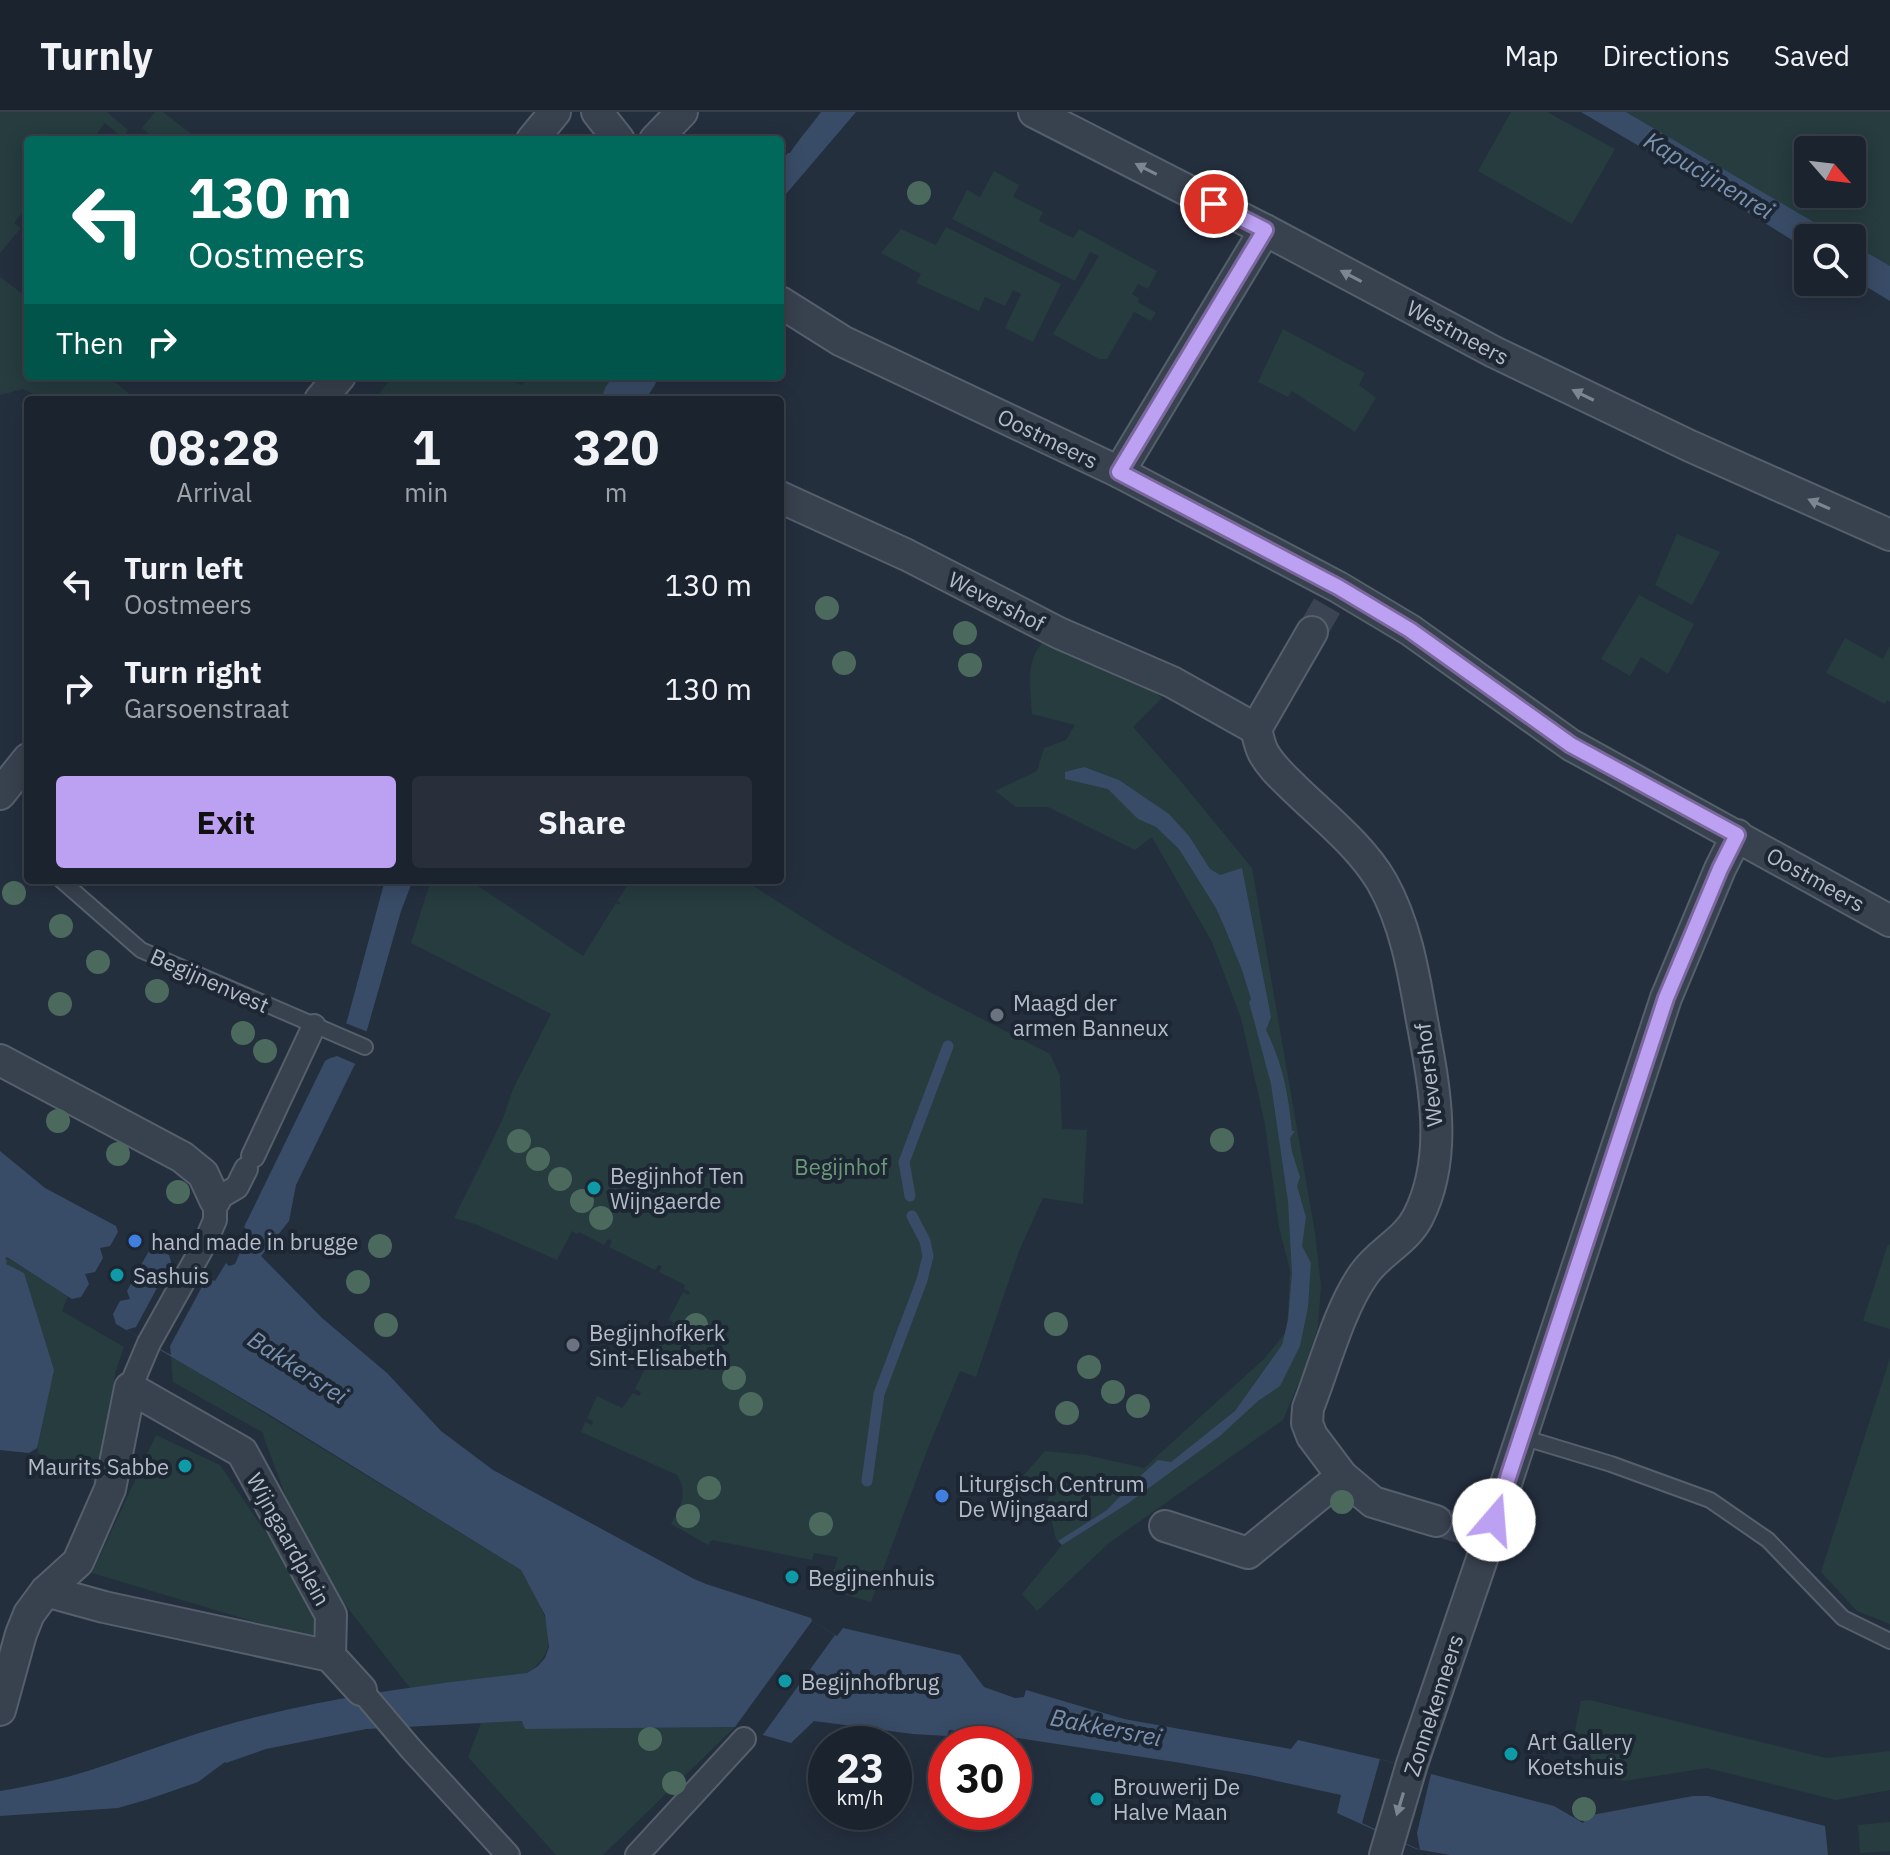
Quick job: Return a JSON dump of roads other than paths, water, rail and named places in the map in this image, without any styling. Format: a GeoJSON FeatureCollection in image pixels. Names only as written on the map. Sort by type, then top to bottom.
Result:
{"type":"FeatureCollection","features":[{"type":"Feature","properties":{"kind":"street"},"geometry":{"type":"LineString","coordinates":[[535,136],[555,112]]}},
{"type":"Feature","properties":{"kind":"street"},"geometry":{"type":"LineString","coordinates":[[597,112],[616,136]]}},
{"type":"Feature","properties":{"kind":"street"},"geometry":{"type":"LineString","coordinates":[[659,136],[682,112]]}},
{"type":"Feature","properties":{"kind":"street","name":"Westmeers"},"geometry":{"type":"LineString","coordinates":[[1034,112],[1494,352],[1690,446],[1890,535]]}},
{"type":"Feature","properties":{"kind":"street"},"geometry":{"type":"LineString","coordinates":[[1119,472],[1265,230]]}},
{"type":"Feature","properties":{"kind":"street","name":"Oostmeers"},"geometry":{"type":"LineString","coordinates":[[784,305],[842,341],[1119,472],[1325,608],[1410,630],[1571,745],[1890,921]]}},
{"type":"Feature","properties":{"kind":"street"},"geometry":{"type":"LineString","coordinates":[[323,396],[337,380]]}},
{"type":"Feature","properties":{"kind":"street","name":"Wevershof"},"geometry":{"type":"LineString","coordinates":[[784,499],[907,555],[1059,633],[1172,682],[1256,729],[1263,752],[1275,770],[1375,870],[1401,924],[1414,976],[1434,1087],[1437,1122],[1433,1175],[1416,1220],[1404,1236],[1366,1271],[1353,1291],[1308,1408],[1307,1423],[1312,1436],[1342,1476],[1373,1502],[1436,1521]]}},
{"type":"Feature","properties":{"kind":"street"},"geometry":{"type":"LineString","coordinates":[[1256,729],[1325,608]]}},
{"type":"Feature","properties":{"kind":"street"},"geometry":{"type":"LineString","coordinates":[[0,794],[24,764]]}},
{"type":"Feature","properties":{"kind":"street"},"geometry":{"type":"LineString","coordinates":[[1494,1520],[1666,998],[1737,835]]}},
{"type":"Feature","properties":{"kind":"street"},"geometry":{"type":"LineString","coordinates":[[215,1200],[237,1187],[324,1029]]}},
{"type":"Feature","properties":{"kind":"street"},"geometry":{"type":"LineString","coordinates":[[0,1060],[182,1157],[203,1174],[215,1200],[215,1220],[192,1268],[149,1343],[130,1388],[110,1489],[78,1562],[46,1591],[29,1614],[10,1632],[0,1710]]}},
{"type":"Feature","properties":{"kind":"street","name":"Wijngaardplein"},"geometry":{"type":"LineString","coordinates":[[130,1388],[242,1452],[331,1615],[330,1656]]}},
{"type":"Feature","properties":{"kind":"street"},"geometry":{"type":"LineString","coordinates":[[1165,1526],[1248,1553],[1342,1476]]}},
{"type":"Feature","properties":{"kind":"street","name":"Zonnekemeers"},"geometry":{"type":"LineString","coordinates":[[1387,1849],[1412,1764],[1483,1556]]}},
{"type":"Feature","properties":{"kind":"street"},"geometry":{"type":"LineString","coordinates":[[46,1591],[104,1607],[330,1656],[508,1855]]}},
{"type":"Feature","properties":{"kind":"street"},"geometry":{"type":"LineString","coordinates":[[637,1855],[744,1739]]}},
{"type":"Feature","properties":{"kind":"lane","name":"Begijnenvest"},"geometry":{"type":"LineString","coordinates":[[66,884],[141,950],[365,1047]]}},
{"type":"Feature","properties":{"kind":"lane"},"geometry":{"type":"LineString","coordinates":[[1522,1437],[1611,1464],[1710,1500],[1768,1540],[1843,1618],[1890,1641]]}},
{"type":"Feature","properties":{"kind":"water"},"geometry":{"type":"Polygon","coordinates":[[[821,112],[856,112],[784,196],[784,158],[821,112]]]}},
{"type":"Feature","properties":{"kind":"water","name":"Kapucijnenrei"},"geometry":{"type":"Polygon","coordinates":[[[1581,112],[1626,112],[1817,224],[1794,224],[1794,241],[1581,112]]]}},
{"type":"Feature","properties":{"kind":"water"},"geometry":{"type":"Polygon","coordinates":[[[1866,252],[1890,266],[1890,301],[1866,286],[1866,252]]]}},
{"type":"Feature","properties":{"kind":"water"},"geometry":{"type":"Polygon","coordinates":[[[1084,767],[1119,780],[1169,814],[1189,836],[1210,869],[1220,875],[1242,868],[1271,1017],[1266,1030],[1281,1067],[1292,1131],[1295,1131],[1290,1138],[1300,1177],[1297,1186],[1306,1217],[1302,1246],[1311,1263],[1308,1307],[1300,1346],[1280,1386],[1258,1401],[1220,1436],[1127,1504],[1062,1545],[1058,1541],[1107,1510],[1158,1460],[1171,1462],[1235,1411],[1282,1345],[1288,1320],[1292,1273],[1288,1201],[1271,1084],[1249,1002],[1251,999],[1224,926],[1179,849],[1156,827],[1138,819],[1108,789],[1065,779],[1065,772],[1084,767]]]}},
{"type":"Feature","properties":{"kind":"water"},"geometry":{"type":"Polygon","coordinates":[[[384,884],[411,884],[356,1062],[296,1185],[289,1221],[261,1256],[322,1318],[387,1373],[441,1431],[493,1470],[694,1579],[811,1618],[837,1636],[843,1628],[960,1655],[984,1687],[1015,1698],[1024,1697],[1026,1690],[1124,1719],[1291,1749],[1298,1740],[1554,1806],[1583,1823],[1587,1816],[1693,1796],[1708,1796],[1825,1826],[1828,1855],[1450,1855],[1416,1849],[1337,1813],[1341,1795],[1250,1775],[1032,1740],[1032,1726],[928,1726],[928,1735],[912,1734],[912,1726],[852,1726],[814,1721],[791,1743],[735,1727],[525,1729],[522,1721],[366,1729],[266,1749],[225,1762],[198,1782],[118,1808],[0,1816],[0,1791],[71,1776],[216,1728],[331,1701],[527,1673],[545,1658],[549,1647],[545,1615],[521,1570],[116,1324],[113,1314],[120,1301],[130,1299],[127,1291],[135,1276],[145,1274],[141,1265],[149,1251],[158,1249],[215,1281],[226,1263],[229,1266],[235,1264],[249,1232],[244,1227],[325,1061],[334,1055],[347,1021],[384,884]]]}},
{"type":"Feature","properties":{"kind":"water"},"geometry":{"type":"Polygon","coordinates":[[[0,1151],[45,1188],[116,1226],[118,1232],[110,1246],[100,1248],[103,1258],[95,1272],[85,1274],[89,1284],[81,1297],[72,1299],[7,1257],[5,1259],[6,1264],[24,1273],[54,1370],[37,1448],[29,1453],[0,1450],[0,1151]]]}},
{"type":"Feature","properties":{"kind":"waterway","name":"Bakkersrei"},"geometry":{"type":"LineString","coordinates":[[624,396],[634,380]]}},
{"type":"Feature","properties":{"kind":"waterway"},"geometry":{"type":"LineString","coordinates":[[910,1196],[904,1162],[948,1046]]}},
{"type":"Feature","properties":{"kind":"waterway"},"geometry":{"type":"LineString","coordinates":[[867,1481],[879,1394],[928,1256],[925,1241],[912,1216]]}},
{"type":"Feature","properties":{"kind":"tunnel"},"geometry":{"type":"LineString","coordinates":[[1312,632],[1327,606]]}},
{"type":"Feature","properties":{"kind":"tunnel"},"geometry":{"type":"LineString","coordinates":[[1436,1521],[1489,1537]]}},
{"type":"Feature","properties":{"kind":"place","name":"Maagd der armen Banneux"},"geometry":{"type":"Point","coordinates":[997,1015]}},
{"type":"Feature","properties":{"kind":"place","name":"Begijnhof Ten Wijngaerde"},"geometry":{"type":"Point","coordinates":[594,1188]}},
{"type":"Feature","properties":{"kind":"place","name":"hand made in brugge"},"geometry":{"type":"Point","coordinates":[135,1241]}},
{"type":"Feature","properties":{"kind":"place","name":"Sashuis"},"geometry":{"type":"Point","coordinates":[117,1275]}},
{"type":"Feature","properties":{"kind":"place","name":"Begijnhofkerk Sint-Elisabeth"},"geometry":{"type":"Point","coordinates":[573,1345]}},
{"type":"Feature","properties":{"kind":"place","name":"Maurits Sabbe"},"geometry":{"type":"Point","coordinates":[185,1466]}},
{"type":"Feature","properties":{"kind":"place","name":"Liturgisch Centrum De Wijngaard"},"geometry":{"type":"Point","coordinates":[942,1496]}},
{"type":"Feature","properties":{"kind":"place","name":"Begijnenhuis"},"geometry":{"type":"Point","coordinates":[792,1577]}},
{"type":"Feature","properties":{"kind":"place","name":"Begijnhofbrug"},"geometry":{"type":"Point","coordinates":[785,1681]}},
{"type":"Feature","properties":{"kind":"place","name":"Art Gallery Koetshuis"},"geometry":{"type":"Point","coordinates":[1511,1754]}},
{"type":"Feature","properties":{"kind":"place","name":"Brouwerij De Halve Maan"},"geometry":{"type":"Point","coordinates":[1097,1799]}},
{"type":"Feature","properties":{"kind":"park label","name":"Begijnhof"},"geometry":{"type":"Point","coordinates":[841,1166]}}]}
